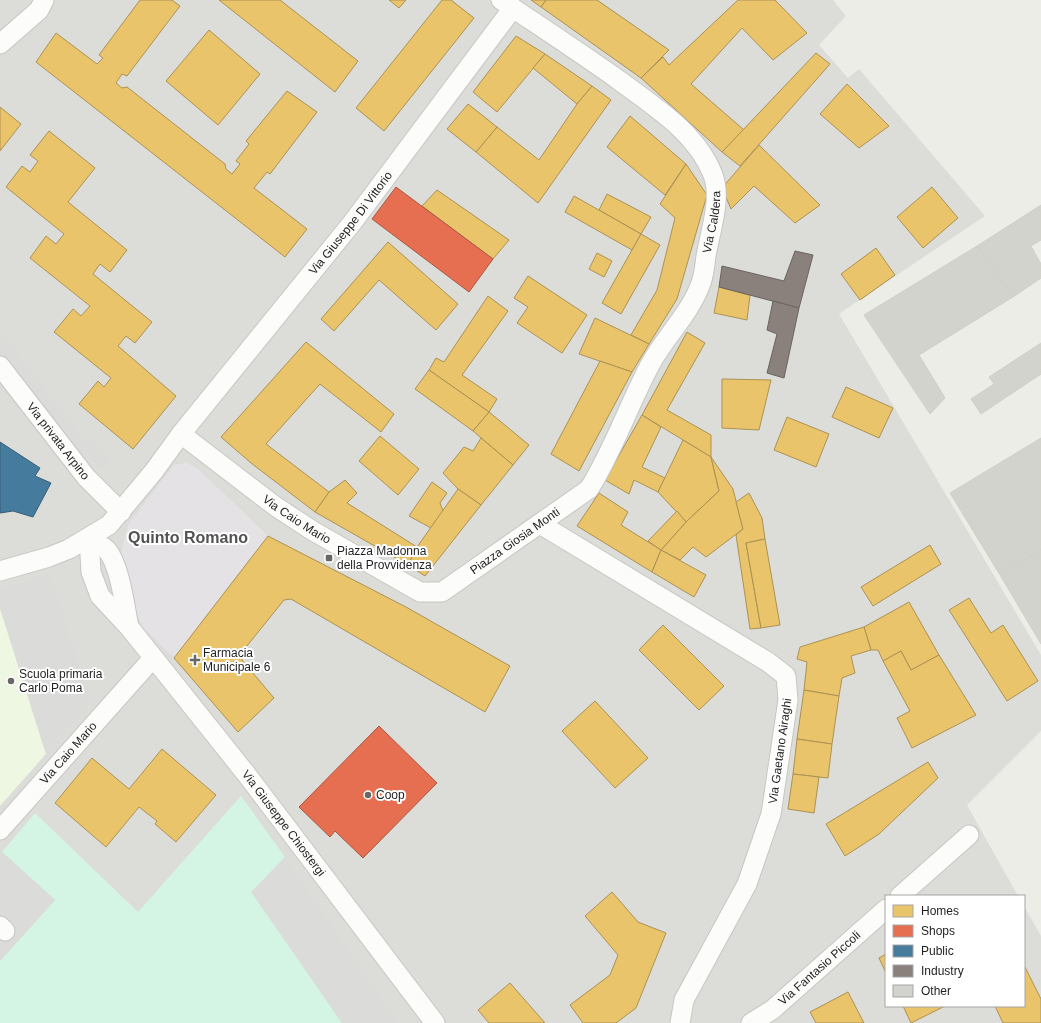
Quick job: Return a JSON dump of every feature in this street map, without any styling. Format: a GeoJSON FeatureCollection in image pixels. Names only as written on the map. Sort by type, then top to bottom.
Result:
{"type":"FeatureCollection","features":[{"type":"Feature","properties":{"kind":"street"},"geometry":{"type":"LineString","coordinates":[[0,44],[39,10],[44,0]]}},
{"type":"Feature","properties":{"kind":"street","name":"Via Giuseppe Di Vittorio"},"geometry":{"type":"LineString","coordinates":[[181,434],[352,223],[507,4]]}},
{"type":"Feature","properties":{"kind":"street","name":"Via Caldera"},"geometry":{"type":"LineString","coordinates":[[507,4],[594,62],[671,118],[698,149],[713,176],[716,190],[715,204],[701,284],[689,307],[665,340],[651,363],[600,471]]}},
{"type":"Feature","properties":{"kind":"street","name":"Via privata Arpino"},"geometry":{"type":"LineString","coordinates":[[0,366],[86,477],[121,512]]}},
{"type":"Feature","properties":{"kind":"street"},"geometry":{"type":"LineString","coordinates":[[0,571],[49,557],[88,538],[109,525],[121,512],[181,434]]}},
{"type":"Feature","properties":{"kind":"street","name":"Via Caio Mario"},"geometry":{"type":"LineString","coordinates":[[181,434],[275,506],[313,531],[420,592]]}},
{"type":"Feature","properties":{"kind":"street","name":"Piazza Giosia Monti"},"geometry":{"type":"LineString","coordinates":[[420,592],[442,592],[582,495],[589,489],[600,471]]}},
{"type":"Feature","properties":{"kind":"street","name":"Via Gaetano Airaghi"},"geometry":{"type":"LineString","coordinates":[[540,524],[572,545],[768,662],[786,676],[788,700],[771,814],[747,884],[684,1000],[680,1023]]}},
{"type":"Feature","properties":{"kind":"street","name":"Via Giuseppe Chiostergi"},"geometry":{"type":"LineString","coordinates":[[88,538],[107,550],[113,562],[119,579],[129,628],[256,786],[435,1023]]}},
{"type":"Feature","properties":{"kind":"street","name":"Via Caio Mario"},"geometry":{"type":"LineString","coordinates":[[0,830],[153,658]]}},
{"type":"Feature","properties":{"kind":"street"},"geometry":{"type":"LineString","coordinates":[[901,895],[969,835]]}},
{"type":"Feature","properties":{"kind":"street","name":"Via Fantasio Piccoli"},"geometry":{"type":"LineString","coordinates":[[750,1023],[772,1010],[885,910]]}},
{"type":"Feature","properties":{"kind":"shaded area"},"geometry":{"type":"Polygon","coordinates":[[[0,0],[833,0],[846,16],[819,45],[848,78],[859,69],[985,216],[839,314],[1041,655],[1041,731],[967,805],[1017,895],[885,895],[885,1007],[1025,1007],[1025,908],[1041,936],[1041,1023],[0,1023],[0,0]]]}},
{"type":"Feature","properties":{"kind":"shaded area"},"geometry":{"type":"Polygon","coordinates":[[[0,332],[80,434],[110,459],[102,470],[72,444],[0,353],[0,332]]]}},
{"type":"Feature","properties":{"kind":"shaded area"},"geometry":{"type":"Polygon","coordinates":[[[187,463],[197,468],[268,536],[174,658],[142,626],[128,593],[120,557],[128,525],[174,465],[187,463]]]}},
{"type":"Feature","properties":{"kind":"shaded area"},"geometry":{"type":"Polygon","coordinates":[[[50,574],[90,702],[46,754],[0,608],[0,590],[50,574]]]}},
{"type":"Feature","properties":{"kind":"shaded area","name":"Scuola primaria Carlo Poma"},"geometry":{"type":"Polygon","coordinates":[[[0,608],[46,754],[0,806],[0,608]]]}},
{"type":"Feature","properties":{"kind":"shaded area"},"geometry":{"type":"Polygon","coordinates":[[[241,796],[285,857],[252,892],[342,1023],[0,1023],[0,961],[55,900],[2,852],[35,813],[138,912],[241,796]]]}},
{"type":"Feature","properties":{"kind":"shaded area"},"geometry":{"type":"Polygon","coordinates":[[[0,850],[55,900],[0,961],[0,850]]]}},
{"type":"Feature","properties":{"kind":"shaded area"},"geometry":{"type":"Polygon","coordinates":[[[285,857],[398,1023],[342,1023],[251,892],[285,857]]]}},
{"type":"Feature","properties":{"kind":"building: Homes"},"geometry":{"type":"Polygon","coordinates":[[[140,0],[172,0],[180,6],[127,76],[122,74],[116,83],[122,88],[127,87],[225,164],[226,169],[232,174],[240,164],[236,161],[249,144],[246,141],[287,91],[317,112],[270,174],[267,172],[254,188],[307,229],[285,257],[36,62],[56,33],[97,64],[103,58],[99,55],[140,0]]]}},
{"type":"Feature","properties":{"kind":"building: Homes"},"geometry":{"type":"Polygon","coordinates":[[[219,0],[280,0],[358,61],[335,92],[219,0]]]}},
{"type":"Feature","properties":{"kind":"building: Homes"},"geometry":{"type":"Polygon","coordinates":[[[389,0],[406,0],[399,8],[389,0]]]}},
{"type":"Feature","properties":{"kind":"building: Homes"},"geometry":{"type":"Polygon","coordinates":[[[442,0],[451,0],[474,18],[384,131],[356,108],[442,0]]]}},
{"type":"Feature","properties":{"kind":"building: Homes"},"geometry":{"type":"Polygon","coordinates":[[[531,0],[546,0],[541,7],[531,0]]]}},
{"type":"Feature","properties":{"kind":"building: Homes"},"geometry":{"type":"Polygon","coordinates":[[[546,0],[597,0],[669,50],[641,78],[541,7],[546,0]]]}},
{"type":"Feature","properties":{"kind":"building: Homes"},"geometry":{"type":"Polygon","coordinates":[[[738,0],[775,0],[807,33],[773,60],[742,28],[691,84],[744,130],[722,152],[641,78],[663,57],[669,65],[738,0]]]}},
{"type":"Feature","properties":{"kind":"building: Homes"},"geometry":{"type":"Polygon","coordinates":[[[209,30],[260,74],[218,125],[166,81],[209,30]]]}},
{"type":"Feature","properties":{"kind":"building: Homes"},"geometry":{"type":"Polygon","coordinates":[[[516,36],[545,54],[497,112],[473,92],[516,36]]]}},
{"type":"Feature","properties":{"kind":"building: Homes"},"geometry":{"type":"Polygon","coordinates":[[[816,53],[830,64],[740,166],[722,152],[816,53]]]}},
{"type":"Feature","properties":{"kind":"building: Homes"},"geometry":{"type":"Polygon","coordinates":[[[545,54],[592,86],[577,104],[533,68],[545,54]]]}},
{"type":"Feature","properties":{"kind":"building: Homes"},"geometry":{"type":"Polygon","coordinates":[[[847,84],[889,126],[859,148],[820,114],[847,84]]]}},
{"type":"Feature","properties":{"kind":"building: Homes"},"geometry":{"type":"Polygon","coordinates":[[[592,86],[611,100],[538,203],[476,152],[497,127],[539,160],[577,104],[592,86]]]}},
{"type":"Feature","properties":{"kind":"building: Homes"},"geometry":{"type":"Polygon","coordinates":[[[468,104],[497,127],[476,152],[447,129],[468,104]]]}},
{"type":"Feature","properties":{"kind":"building: Homes"},"geometry":{"type":"Polygon","coordinates":[[[0,107],[21,124],[0,151],[0,107]]]}},
{"type":"Feature","properties":{"kind":"building: Homes"},"geometry":{"type":"Polygon","coordinates":[[[630,116],[686,164],[665,195],[607,147],[630,116]]]}},
{"type":"Feature","properties":{"kind":"building: Homes"},"geometry":{"type":"Polygon","coordinates":[[[49,131],[95,168],[68,202],[127,250],[110,272],[100,264],[93,274],[152,322],[135,343],[126,336],[118,346],[176,396],[133,449],[79,404],[98,381],[104,387],[111,378],[54,332],[73,309],[81,316],[90,306],[30,258],[46,236],[56,244],[64,234],[6,187],[22,166],[30,172],[38,161],[30,155],[49,131]]]}},
{"type":"Feature","properties":{"kind":"building: Homes"},"geometry":{"type":"Polygon","coordinates":[[[759,145],[820,205],[795,223],[754,186],[731,209],[722,188],[759,145]]]}},
{"type":"Feature","properties":{"kind":"building: Homes"},"geometry":{"type":"Polygon","coordinates":[[[686,164],[707,195],[677,299],[649,344],[631,335],[657,290],[675,218],[660,204],[686,164]]]}},
{"type":"Feature","properties":{"kind":"building: Homes"},"geometry":{"type":"Polygon","coordinates":[[[932,187],[958,218],[923,248],[897,217],[932,187]]]}},
{"type":"Feature","properties":{"kind":"building: Homes"},"geometry":{"type":"Polygon","coordinates":[[[437,190],[509,240],[493,259],[422,206],[437,190]]]}},
{"type":"Feature","properties":{"kind":"building: Homes"},"geometry":{"type":"Polygon","coordinates":[[[607,194],[651,217],[641,234],[599,210],[607,194]]]}},
{"type":"Feature","properties":{"kind":"building: Homes"},"geometry":{"type":"Polygon","coordinates":[[[574,196],[641,234],[632,250],[565,212],[574,196]]]}},
{"type":"Feature","properties":{"kind":"building: Homes"},"geometry":{"type":"Polygon","coordinates":[[[641,234],[660,245],[621,314],[602,303],[641,234]]]}},
{"type":"Feature","properties":{"kind":"building: Homes"},"geometry":{"type":"Polygon","coordinates":[[[388,242],[458,304],[436,330],[379,280],[334,331],[321,319],[388,242]]]}},
{"type":"Feature","properties":{"kind":"building: Homes"},"geometry":{"type":"Polygon","coordinates":[[[876,248],[895,275],[860,300],[841,274],[876,248]]]}},
{"type":"Feature","properties":{"kind":"building: Homes"},"geometry":{"type":"Polygon","coordinates":[[[597,253],[612,261],[604,277],[589,269],[597,253]]]}},
{"type":"Feature","properties":{"kind":"building: Homes"},"geometry":{"type":"Polygon","coordinates":[[[528,276],[587,315],[562,353],[517,323],[528,307],[514,298],[528,276]]]}},
{"type":"Feature","properties":{"kind":"building: Homes"},"geometry":{"type":"Polygon","coordinates":[[[719,287],[750,295],[747,320],[714,313],[719,287]]]}},
{"type":"Feature","properties":{"kind":"building: Homes"},"geometry":{"type":"Polygon","coordinates":[[[488,296],[508,311],[462,375],[497,399],[489,412],[429,370],[436,358],[444,362],[488,296]]]}},
{"type":"Feature","properties":{"kind":"building: Homes"},"geometry":{"type":"Polygon","coordinates":[[[595,318],[649,344],[632,372],[579,354],[595,318]]]}},
{"type":"Feature","properties":{"kind":"building: Homes"},"geometry":{"type":"Polygon","coordinates":[[[687,332],[705,343],[667,410],[711,435],[711,457],[642,415],[687,332]]]}},
{"type":"Feature","properties":{"kind":"building: Homes"},"geometry":{"type":"Polygon","coordinates":[[[306,342],[394,414],[381,432],[320,384],[266,444],[329,492],[315,512],[251,463],[221,437],[306,342]]]}},
{"type":"Feature","properties":{"kind":"building: Homes"},"geometry":{"type":"Polygon","coordinates":[[[600,361],[632,372],[579,471],[551,454],[600,361]]]}},
{"type":"Feature","properties":{"kind":"building: Homes"},"geometry":{"type":"Polygon","coordinates":[[[429,370],[489,412],[473,431],[415,389],[429,370]]]}},
{"type":"Feature","properties":{"kind":"building: Homes"},"geometry":{"type":"Polygon","coordinates":[[[722,379],[771,380],[759,430],[722,428],[722,379]]]}},
{"type":"Feature","properties":{"kind":"building: Homes"},"geometry":{"type":"Polygon","coordinates":[[[846,387],[893,408],[879,438],[832,417],[846,387]]]}},
{"type":"Feature","properties":{"kind":"building: Homes"},"geometry":{"type":"Polygon","coordinates":[[[489,412],[529,445],[513,465],[473,431],[489,412]]]}},
{"type":"Feature","properties":{"kind":"building: Homes"},"geometry":{"type":"Polygon","coordinates":[[[642,415],[661,427],[642,467],[665,478],[658,492],[634,480],[629,494],[605,480],[642,415]]]}},
{"type":"Feature","properties":{"kind":"building: Homes"},"geometry":{"type":"Polygon","coordinates":[[[787,417],[829,434],[816,467],[774,450],[787,417]]]}},
{"type":"Feature","properties":{"kind":"building: Homes"},"geometry":{"type":"Polygon","coordinates":[[[380,436],[419,469],[398,495],[359,461],[380,436]]]}},
{"type":"Feature","properties":{"kind":"building: Homes"},"geometry":{"type":"Polygon","coordinates":[[[481,438],[513,465],[481,505],[458,489],[443,473],[464,447],[473,451],[481,438]]]}},
{"type":"Feature","properties":{"kind":"building: Homes"},"geometry":{"type":"Polygon","coordinates":[[[683,440],[711,457],[719,491],[686,522],[658,492],[683,440]]]}},
{"type":"Feature","properties":{"kind":"building: Homes"},"geometry":{"type":"Polygon","coordinates":[[[711,457],[733,489],[743,529],[706,557],[693,547],[680,560],[661,550],[686,522],[719,491],[711,457]]]}},
{"type":"Feature","properties":{"kind":"building: Homes"},"geometry":{"type":"Polygon","coordinates":[[[345,480],[357,493],[347,503],[417,547],[408,565],[315,512],[329,492],[345,480]]]}},
{"type":"Feature","properties":{"kind":"building: Homes"},"geometry":{"type":"Polygon","coordinates":[[[432,482],[447,493],[440,503],[443,511],[431,528],[409,516],[432,482]]]}},
{"type":"Feature","properties":{"kind":"building: Homes"},"geometry":{"type":"Polygon","coordinates":[[[458,489],[481,505],[425,576],[408,565],[417,547],[458,489]]]}},
{"type":"Feature","properties":{"kind":"building: Homes"},"geometry":{"type":"Polygon","coordinates":[[[599,493],[628,512],[621,525],[661,550],[652,572],[577,526],[599,493]]]}},
{"type":"Feature","properties":{"kind":"building: Homes"},"geometry":{"type":"Polygon","coordinates":[[[749,493],[762,518],[765,539],[746,543],[761,628],[750,629],[736,535],[743,529],[736,502],[749,493]]]}},
{"type":"Feature","properties":{"kind":"building: Homes"},"geometry":{"type":"Polygon","coordinates":[[[677,511],[686,522],[661,550],[648,541],[677,511]]]}},
{"type":"Feature","properties":{"kind":"building: Homes"},"geometry":{"type":"Polygon","coordinates":[[[268,536],[406,607],[510,666],[485,712],[291,599],[284,600],[242,652],[242,660],[274,698],[238,732],[174,658],[268,536]]]}},
{"type":"Feature","properties":{"kind":"building: Homes"},"geometry":{"type":"Polygon","coordinates":[[[765,539],[780,625],[761,628],[746,543],[765,539]]]}},
{"type":"Feature","properties":{"kind":"building: Homes"},"geometry":{"type":"Polygon","coordinates":[[[930,545],[941,564],[873,606],[861,587],[930,545]]]}},
{"type":"Feature","properties":{"kind":"building: Homes"},"geometry":{"type":"Polygon","coordinates":[[[661,550],[706,575],[694,597],[652,572],[661,550]]]}},
{"type":"Feature","properties":{"kind":"building: Homes"},"geometry":{"type":"Polygon","coordinates":[[[969,598],[991,633],[1003,625],[1038,681],[1007,701],[949,610],[969,598]]]}},
{"type":"Feature","properties":{"kind":"building: Homes"},"geometry":{"type":"Polygon","coordinates":[[[909,602],[939,655],[911,670],[901,651],[883,661],[878,650],[871,650],[864,627],[909,602]]]}},
{"type":"Feature","properties":{"kind":"building: Homes"},"geometry":{"type":"Polygon","coordinates":[[[663,625],[724,686],[699,710],[639,650],[663,625]]]}},
{"type":"Feature","properties":{"kind":"building: Homes"},"geometry":{"type":"Polygon","coordinates":[[[864,627],[871,650],[851,656],[855,673],[842,678],[839,696],[804,690],[807,662],[797,659],[800,647],[864,627]]]}},
{"type":"Feature","properties":{"kind":"building: Homes"},"geometry":{"type":"Polygon","coordinates":[[[901,651],[911,670],[939,655],[976,715],[912,748],[897,718],[910,711],[883,661],[901,651]]]}},
{"type":"Feature","properties":{"kind":"building: Homes"},"geometry":{"type":"Polygon","coordinates":[[[804,690],[839,696],[832,744],[797,739],[804,690]]]}},
{"type":"Feature","properties":{"kind":"building: Homes"},"geometry":{"type":"Polygon","coordinates":[[[595,701],[648,758],[615,788],[562,731],[595,701]]]}},
{"type":"Feature","properties":{"kind":"building: Homes"},"geometry":{"type":"Polygon","coordinates":[[[797,739],[832,744],[828,778],[793,774],[797,739]]]}},
{"type":"Feature","properties":{"kind":"building: Homes"},"geometry":{"type":"Polygon","coordinates":[[[162,749],[216,795],[176,842],[155,824],[157,821],[139,807],[106,847],[55,803],[92,758],[129,789],[162,749]]]}},
{"type":"Feature","properties":{"kind":"building: Homes"},"geometry":{"type":"Polygon","coordinates":[[[928,762],[938,778],[879,834],[845,856],[826,824],[928,762]]]}},
{"type":"Feature","properties":{"kind":"building: Homes"},"geometry":{"type":"Polygon","coordinates":[[[793,774],[819,777],[814,813],[788,809],[793,774]]]}},
{"type":"Feature","properties":{"kind":"building: Homes"},"geometry":{"type":"Polygon","coordinates":[[[612,892],[638,922],[666,933],[636,1008],[616,1023],[583,1023],[570,1005],[610,975],[618,955],[585,916],[612,892]]]}},
{"type":"Feature","properties":{"kind":"building: Homes"},"geometry":{"type":"Polygon","coordinates":[[[885,955],[885,971],[879,958],[885,955]]]}},
{"type":"Feature","properties":{"kind":"building: Homes"},"geometry":{"type":"Polygon","coordinates":[[[1025,967],[1041,999],[1041,1023],[1003,1023],[995,1007],[1025,1007],[1025,967]]]}},
{"type":"Feature","properties":{"kind":"building: Homes"},"geometry":{"type":"Polygon","coordinates":[[[510,983],[545,1023],[489,1023],[478,1010],[510,983]]]}},
{"type":"Feature","properties":{"kind":"building: Homes"},"geometry":{"type":"Polygon","coordinates":[[[848,992],[864,1023],[816,1023],[810,1012],[848,992]]]}},
{"type":"Feature","properties":{"kind":"building: Homes"},"geometry":{"type":"Polygon","coordinates":[[[903,1007],[943,1007],[911,1023],[903,1007]]]}},
{"type":"Feature","properties":{"kind":"building: Shops"},"geometry":{"type":"Polygon","coordinates":[[[396,187],[493,259],[469,292],[372,219],[396,187]]]}},
{"type":"Feature","properties":{"kind":"building: Shops","name":"Coop"},"geometry":{"type":"Polygon","coordinates":[[[379,726],[437,783],[363,858],[335,831],[330,837],[299,807],[379,726]]]}},
{"type":"Feature","properties":{"kind":"building: Public"},"geometry":{"type":"Polygon","coordinates":[[[0,442],[40,468],[35,476],[51,483],[33,517],[13,511],[0,513],[0,442]]]}},
{"type":"Feature","properties":{"kind":"building: Industry"},"geometry":{"type":"Polygon","coordinates":[[[795,251],[813,255],[799,308],[719,287],[722,266],[784,281],[795,251]]]}},
{"type":"Feature","properties":{"kind":"building: Industry"},"geometry":{"type":"Polygon","coordinates":[[[773,301],[799,308],[784,378],[767,373],[777,334],[767,330],[773,301]]]}},
{"type":"Feature","properties":{"kind":"building: Other"},"geometry":{"type":"Polygon","coordinates":[[[1041,205],[1041,240],[1031,246],[1041,264],[1041,278],[1013,297],[977,246],[1041,205]]]}},
{"type":"Feature","properties":{"kind":"building: Other"},"geometry":{"type":"Polygon","coordinates":[[[977,246],[1013,297],[919,355],[945,398],[930,414],[864,315],[977,246]]]}},
{"type":"Feature","properties":{"kind":"building: Other"},"geometry":{"type":"Polygon","coordinates":[[[1041,343],[1041,374],[981,414],[971,399],[994,384],[989,377],[1041,343]]]}},
{"type":"Feature","properties":{"kind":"building: Other"},"geometry":{"type":"Polygon","coordinates":[[[1041,438],[1041,550],[1000,575],[950,493],[1041,438]]]}},
{"type":"Feature","properties":{"kind":"building: Other"},"geometry":{"type":"Polygon","coordinates":[[[1041,550],[1041,644],[1000,575],[1041,550]]]}},
{"type":"Feature","properties":{"kind":"place","name":"Piazza Madonna della Provvidenza"},"geometry":{"type":"Point","coordinates":[329,558]}},
{"type":"Feature","properties":{"kind":"place","name":"Farmacia Municipale 6"},"geometry":{"type":"Point","coordinates":[195,660]}},
{"type":"Feature","properties":{"kind":"place","name":"Scuola primaria Carlo Poma"},"geometry":{"type":"Point","coordinates":[11,681]}},
{"type":"Feature","properties":{"kind":"place","name":"Coop"},"geometry":{"type":"Point","coordinates":[368,795]}},
{"type":"Feature","properties":{"kind":"district","name":"Quinto Romano"},"geometry":{"type":"Point","coordinates":[188,537]}}]}
